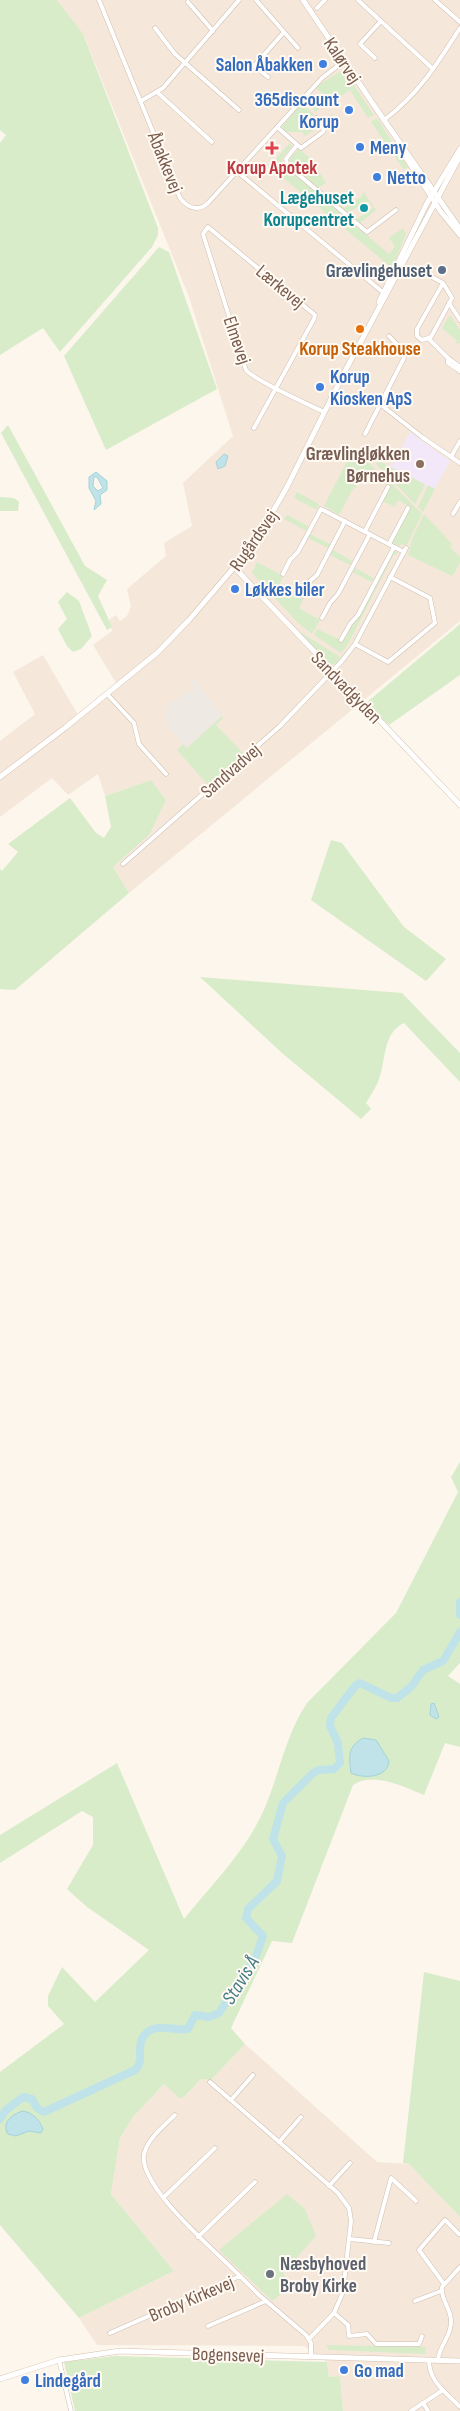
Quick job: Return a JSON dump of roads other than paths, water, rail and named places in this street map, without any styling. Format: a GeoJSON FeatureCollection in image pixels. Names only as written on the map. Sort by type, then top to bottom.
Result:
{"type":"FeatureCollection","features":[{"type":"Feature","properties":{"kind":"main road","name":"Kalørvej"},"geometry":{"type":"LineString","coordinates":[[304,0],[460,229]]}},
{"type":"Feature","properties":{"kind":"main road","name":"Kalørvej"},"geometry":{"type":"LineString","coordinates":[[384,120],[442,214],[460,235]]}},
{"type":"Feature","properties":{"kind":"main road","name":"Rugårdsvej"},"geometry":{"type":"LineString","coordinates":[[437,193],[460,149]]}},
{"type":"Feature","properties":{"kind":"main road","name":"Rugårdsvej"},"geometry":{"type":"LineString","coordinates":[[0,777],[107,694],[166,644],[235,568],[267,525],[433,200],[460,156]]}},
{"type":"Feature","properties":{"kind":"main road","name":"Rugårdsvej"},"geometry":{"type":"LineString","coordinates":[[385,295],[418,235],[433,200]]}},
{"type":"Feature","properties":{"kind":"main road"},"geometry":{"type":"LineString","coordinates":[[408,254],[412,241],[433,200]]}},
{"type":"Feature","properties":{"kind":"main road"},"geometry":{"type":"LineString","coordinates":[[418,235],[436,213],[442,214]]}},
{"type":"Feature","properties":{"kind":"main road","name":"Sandvadgyden"},"geometry":{"type":"LineString","coordinates":[[235,568],[460,805]]}},
{"type":"Feature","properties":{"kind":"main road","name":"Bogensevej"},"geometry":{"type":"LineString","coordinates":[[0,2379],[59,2360],[100,2353],[134,2351],[460,2361]]}},
{"type":"Feature","properties":{"kind":"street","name":"Åbakkevej"},"geometry":{"type":"LineString","coordinates":[[99,0],[180,198],[193,208],[206,205],[328,72],[344,61]]}},
{"type":"Feature","properties":{"kind":"street"},"geometry":{"type":"LineString","coordinates":[[141,101],[158,92],[239,0]]}},
{"type":"Feature","properties":{"kind":"street"},"geometry":{"type":"LineString","coordinates":[[256,0],[298,48]]}},
{"type":"Feature","properties":{"kind":"street"},"geometry":{"type":"LineString","coordinates":[[317,8],[325,0]]}},
{"type":"Feature","properties":{"kind":"street"},"geometry":{"type":"LineString","coordinates":[[358,0],[433,69]]}},
{"type":"Feature","properties":{"kind":"street"},"geometry":{"type":"LineString","coordinates":[[436,0],[460,22]]}},
{"type":"Feature","properties":{"kind":"street"},"geometry":{"type":"LineString","coordinates":[[188,2],[213,31]]}},
{"type":"Feature","properties":{"kind":"street"},"geometry":{"type":"LineString","coordinates":[[375,58],[360,44],[381,21]]}},
{"type":"Feature","properties":{"kind":"street"},"geometry":{"type":"LineString","coordinates":[[155,28],[168,46],[185,63],[239,110]]}},
{"type":"Feature","properties":{"kind":"street"},"geometry":{"type":"LineString","coordinates":[[384,120],[412,97],[460,28]]}},
{"type":"Feature","properties":{"kind":"street"},"geometry":{"type":"LineString","coordinates":[[268,77],[254,66],[284,32]]}},
{"type":"Feature","properties":{"kind":"street"},"geometry":{"type":"LineString","coordinates":[[158,92],[162,99],[212,142]]}},
{"type":"Feature","properties":{"kind":"street"},"geometry":{"type":"LineString","coordinates":[[278,127],[301,148],[323,132],[324,129],[316,118]]}},
{"type":"Feature","properties":{"kind":"street"},"geometry":{"type":"LineString","coordinates":[[298,145],[286,159],[288,166],[367,232],[396,210]]}},
{"type":"Feature","properties":{"kind":"street"},"geometry":{"type":"LineString","coordinates":[[240,174],[385,295]]}},
{"type":"Feature","properties":{"kind":"street"},"geometry":{"type":"LineString","coordinates":[[245,178],[249,174]]}},
{"type":"Feature","properties":{"kind":"street","name":"Elmevej"},"geometry":{"type":"LineString","coordinates":[[206,227],[203,234],[245,368],[250,374],[324,412]]}},
{"type":"Feature","properties":{"kind":"street","name":"Lærkevej"},"geometry":{"type":"LineString","coordinates":[[206,227],[211,228],[315,315],[276,387]]}},
{"type":"Feature","properties":{"kind":"street"},"geometry":{"type":"LineString","coordinates":[[432,277],[443,283],[451,295],[449,303],[429,339],[425,341],[416,334],[417,329],[443,283]]}},
{"type":"Feature","properties":{"kind":"street"},"geometry":{"type":"LineString","coordinates":[[449,303],[460,320]]}},
{"type":"Feature","properties":{"kind":"street"},"geometry":{"type":"LineString","coordinates":[[365,434],[405,356],[388,336]]}},
{"type":"Feature","properties":{"kind":"street"},"geometry":{"type":"LineString","coordinates":[[429,339],[458,366],[460,371]]}},
{"type":"Feature","properties":{"kind":"street"},"geometry":{"type":"LineString","coordinates":[[254,428],[276,387]]}},
{"type":"Feature","properties":{"kind":"street"},"geometry":{"type":"LineString","coordinates":[[380,404],[460,463]]}},
{"type":"Feature","properties":{"kind":"street"},"geometry":{"type":"LineString","coordinates":[[451,458],[460,441]]}},
{"type":"Feature","properties":{"kind":"street"},"geometry":{"type":"LineString","coordinates":[[365,532],[388,487]]}},
{"type":"Feature","properties":{"kind":"street"},"geometry":{"type":"LineString","coordinates":[[453,514],[460,502]]}},
{"type":"Feature","properties":{"kind":"street"},"geometry":{"type":"LineString","coordinates":[[389,544],[408,508]]}},
{"type":"Feature","properties":{"kind":"street"},"geometry":{"type":"LineString","coordinates":[[283,574],[290,560],[298,552],[320,509],[404,552]]}},
{"type":"Feature","properties":{"kind":"street"},"geometry":{"type":"LineString","coordinates":[[303,596],[310,581],[318,573],[345,521]]}},
{"type":"Feature","properties":{"kind":"street"},"geometry":{"type":"LineString","coordinates":[[322,618],[330,603],[338,594],[370,534]]}},
{"type":"Feature","properties":{"kind":"street"},"geometry":{"type":"LineString","coordinates":[[341,640],[350,624],[358,615],[394,547]]}},
{"type":"Feature","properties":{"kind":"street","name":"Sandvadvej"},"geometry":{"type":"LineString","coordinates":[[123,864],[280,726],[332,672],[355,644],[406,548]]}},
{"type":"Feature","properties":{"kind":"street"},"geometry":{"type":"LineString","coordinates":[[355,644],[388,662],[435,623],[430,598],[390,578]]}},
{"type":"Feature","properties":{"kind":"street"},"geometry":{"type":"LineString","coordinates":[[107,694],[134,723],[138,744],[166,774]]}},
{"type":"Feature","properties":{"kind":"street"},"geometry":{"type":"LineString","coordinates":[[231,2100],[253,2075]]}},
{"type":"Feature","properties":{"kind":"street"},"geometry":{"type":"LineString","coordinates":[[210,2082],[329,2186],[342,2198],[349,2208],[351,2221],[350,2240],[344,2292],[334,2313],[309,2339],[311,2356]]}},
{"type":"Feature","properties":{"kind":"street"},"geometry":{"type":"LineString","coordinates":[[175,2115],[149,2142],[144,2157],[148,2176],[198,2237],[240,2276]]}},
{"type":"Feature","properties":{"kind":"street"},"geometry":{"type":"LineString","coordinates":[[279,2142],[301,2117]]}},
{"type":"Feature","properties":{"kind":"street"},"geometry":{"type":"LineString","coordinates":[[164,2196],[215,2148]]}},
{"type":"Feature","properties":{"kind":"street"},"geometry":{"type":"LineString","coordinates":[[329,2186],[350,2162]]}},
{"type":"Feature","properties":{"kind":"street"},"geometry":{"type":"LineString","coordinates":[[374,2242],[391,2178],[416,2201]]}},
{"type":"Feature","properties":{"kind":"street"},"geometry":{"type":"LineString","coordinates":[[198,2237],[254,2182]]}},
{"type":"Feature","properties":{"kind":"street"},"geometry":{"type":"LineString","coordinates":[[444,2284],[419,2250],[445,2220],[459,2234]]}},
{"type":"Feature","properties":{"kind":"street"},"geometry":{"type":"LineString","coordinates":[[350,2240],[389,2243]]}},
{"type":"Feature","properties":{"kind":"street"},"geometry":{"type":"LineString","coordinates":[[438,2360],[440,2349],[448,2337],[452,2322],[442,2291],[444,2284],[460,2267]]}},
{"type":"Feature","properties":{"kind":"street","name":"Broby Kirkevej"},"geometry":{"type":"LineString","coordinates":[[110,2332],[240,2276],[309,2339]]}},
{"type":"Feature","properties":{"kind":"street"},"geometry":{"type":"LineString","coordinates":[[414,2301],[442,2291]]}},
{"type":"Feature","properties":{"kind":"street","name":"Broby Kirkevej"},"geometry":{"type":"LineString","coordinates":[[208,2326],[266,2301]]}},
{"type":"Feature","properties":{"kind":"street"},"geometry":{"type":"LineString","coordinates":[[334,2313],[348,2325],[348,2336],[367,2334],[376,2344],[419,2344],[422,2336]]}},
{"type":"Feature","properties":{"kind":"street"},"geometry":{"type":"LineString","coordinates":[[59,2360],[70,2411]]}},
{"type":"Feature","properties":{"kind":"street"},"geometry":{"type":"LineString","coordinates":[[429,2360],[431,2375],[460,2407]]}},
{"type":"Feature","properties":{"kind":"street"},"geometry":{"type":"LineString","coordinates":[[411,2411],[443,2390]]}},
{"type":"Feature","properties":{"kind":"street"},"geometry":{"type":"LineString","coordinates":[[423,2403],[428,2411]]}},
{"type":"Feature","properties":{"kind":"water"},"geometry":{"type":"Polygon","coordinates":[[[224,454],[228,456],[225,466],[218,469],[216,462],[224,454]]]}},
{"type":"Feature","properties":{"kind":"water"},"geometry":{"type":"Polygon","coordinates":[[[96,472],[107,481],[107,490],[100,495],[101,504],[94,510],[96,501],[89,488],[89,477],[96,472]],[[94,477],[93,486],[98,491],[103,488],[97,477],[94,477]]]}},
{"type":"Feature","properties":{"kind":"water"},"geometry":{"type":"Polygon","coordinates":[[[434,1703],[439,1717],[436,1719],[430,1715],[431,1704],[434,1703]]]}},
{"type":"Feature","properties":{"kind":"water"},"geometry":{"type":"Polygon","coordinates":[[[363,1738],[376,1740],[389,1761],[388,1767],[380,1774],[362,1776],[351,1773],[350,1753],[354,1745],[363,1738]]]}},
{"type":"Feature","properties":{"kind":"water"},"geometry":{"type":"Polygon","coordinates":[[[23,2111],[30,2113],[38,2119],[43,2129],[41,2133],[29,2131],[16,2136],[8,2134],[6,2130],[7,2123],[15,2114],[23,2111]]]}},
{"type":"Feature","properties":{"kind":"waterway","name":"Stavis Å"},"geometry":{"type":"LineString","coordinates":[[460,1602],[460,1615]]}},
{"type":"Feature","properties":{"kind":"waterway","name":"Stavis Å"},"geometry":{"type":"LineString","coordinates":[[0,2119],[5,2111],[23,2097],[32,2099],[37,2108],[44,2112],[135,2070],[140,2059],[141,2041],[148,2032],[159,2028],[188,2029],[195,2015],[209,2017],[219,2013],[256,1956],[263,1936],[246,1918],[248,1909],[277,1881],[282,1856],[273,1839],[283,1803],[313,1773],[319,1770],[334,1769],[340,1763],[338,1743],[330,1726],[331,1718],[355,1686],[360,1683],[391,1698],[397,1698],[411,1687],[423,1670],[443,1661],[460,1632]]}},
{"type":"Feature","properties":{"kind":"place","name":"Salon Åbakken"},"geometry":{"type":"Point","coordinates":[323,64]}},
{"type":"Feature","properties":{"kind":"place","name":"365discount Korup"},"geometry":{"type":"Point","coordinates":[349,110]}},
{"type":"Feature","properties":{"kind":"place","name":"Meny"},"geometry":{"type":"Point","coordinates":[360,147]}},
{"type":"Feature","properties":{"kind":"place","name":"Korup Apotek"},"geometry":{"type":"Point","coordinates":[272,148]}},
{"type":"Feature","properties":{"kind":"place","name":"Netto"},"geometry":{"type":"Point","coordinates":[377,177]}},
{"type":"Feature","properties":{"kind":"place","name":"Lægehuset Korupcentret"},"geometry":{"type":"Point","coordinates":[364,208]}},
{"type":"Feature","properties":{"kind":"place","name":"Grævlingehuset"},"geometry":{"type":"Point","coordinates":[442,270]}},
{"type":"Feature","properties":{"kind":"place","name":"Korup Steakhouse"},"geometry":{"type":"Point","coordinates":[360,329]}},
{"type":"Feature","properties":{"kind":"place","name":"Korup Kiosken ApS"},"geometry":{"type":"Point","coordinates":[320,387]}},
{"type":"Feature","properties":{"kind":"place","name":"Grævlingløkken Børnehus"},"geometry":{"type":"Point","coordinates":[420,464]}},
{"type":"Feature","properties":{"kind":"place","name":"Løkkes biler"},"geometry":{"type":"Point","coordinates":[235,589]}},
{"type":"Feature","properties":{"kind":"place","name":"Næsbyhoved Broby Kirke"},"geometry":{"type":"Point","coordinates":[270,2274]}},
{"type":"Feature","properties":{"kind":"place","name":"Go mad"},"geometry":{"type":"Point","coordinates":[344,2370]}},
{"type":"Feature","properties":{"kind":"place","name":"Lindegård"},"geometry":{"type":"Point","coordinates":[25,2380]}}]}
